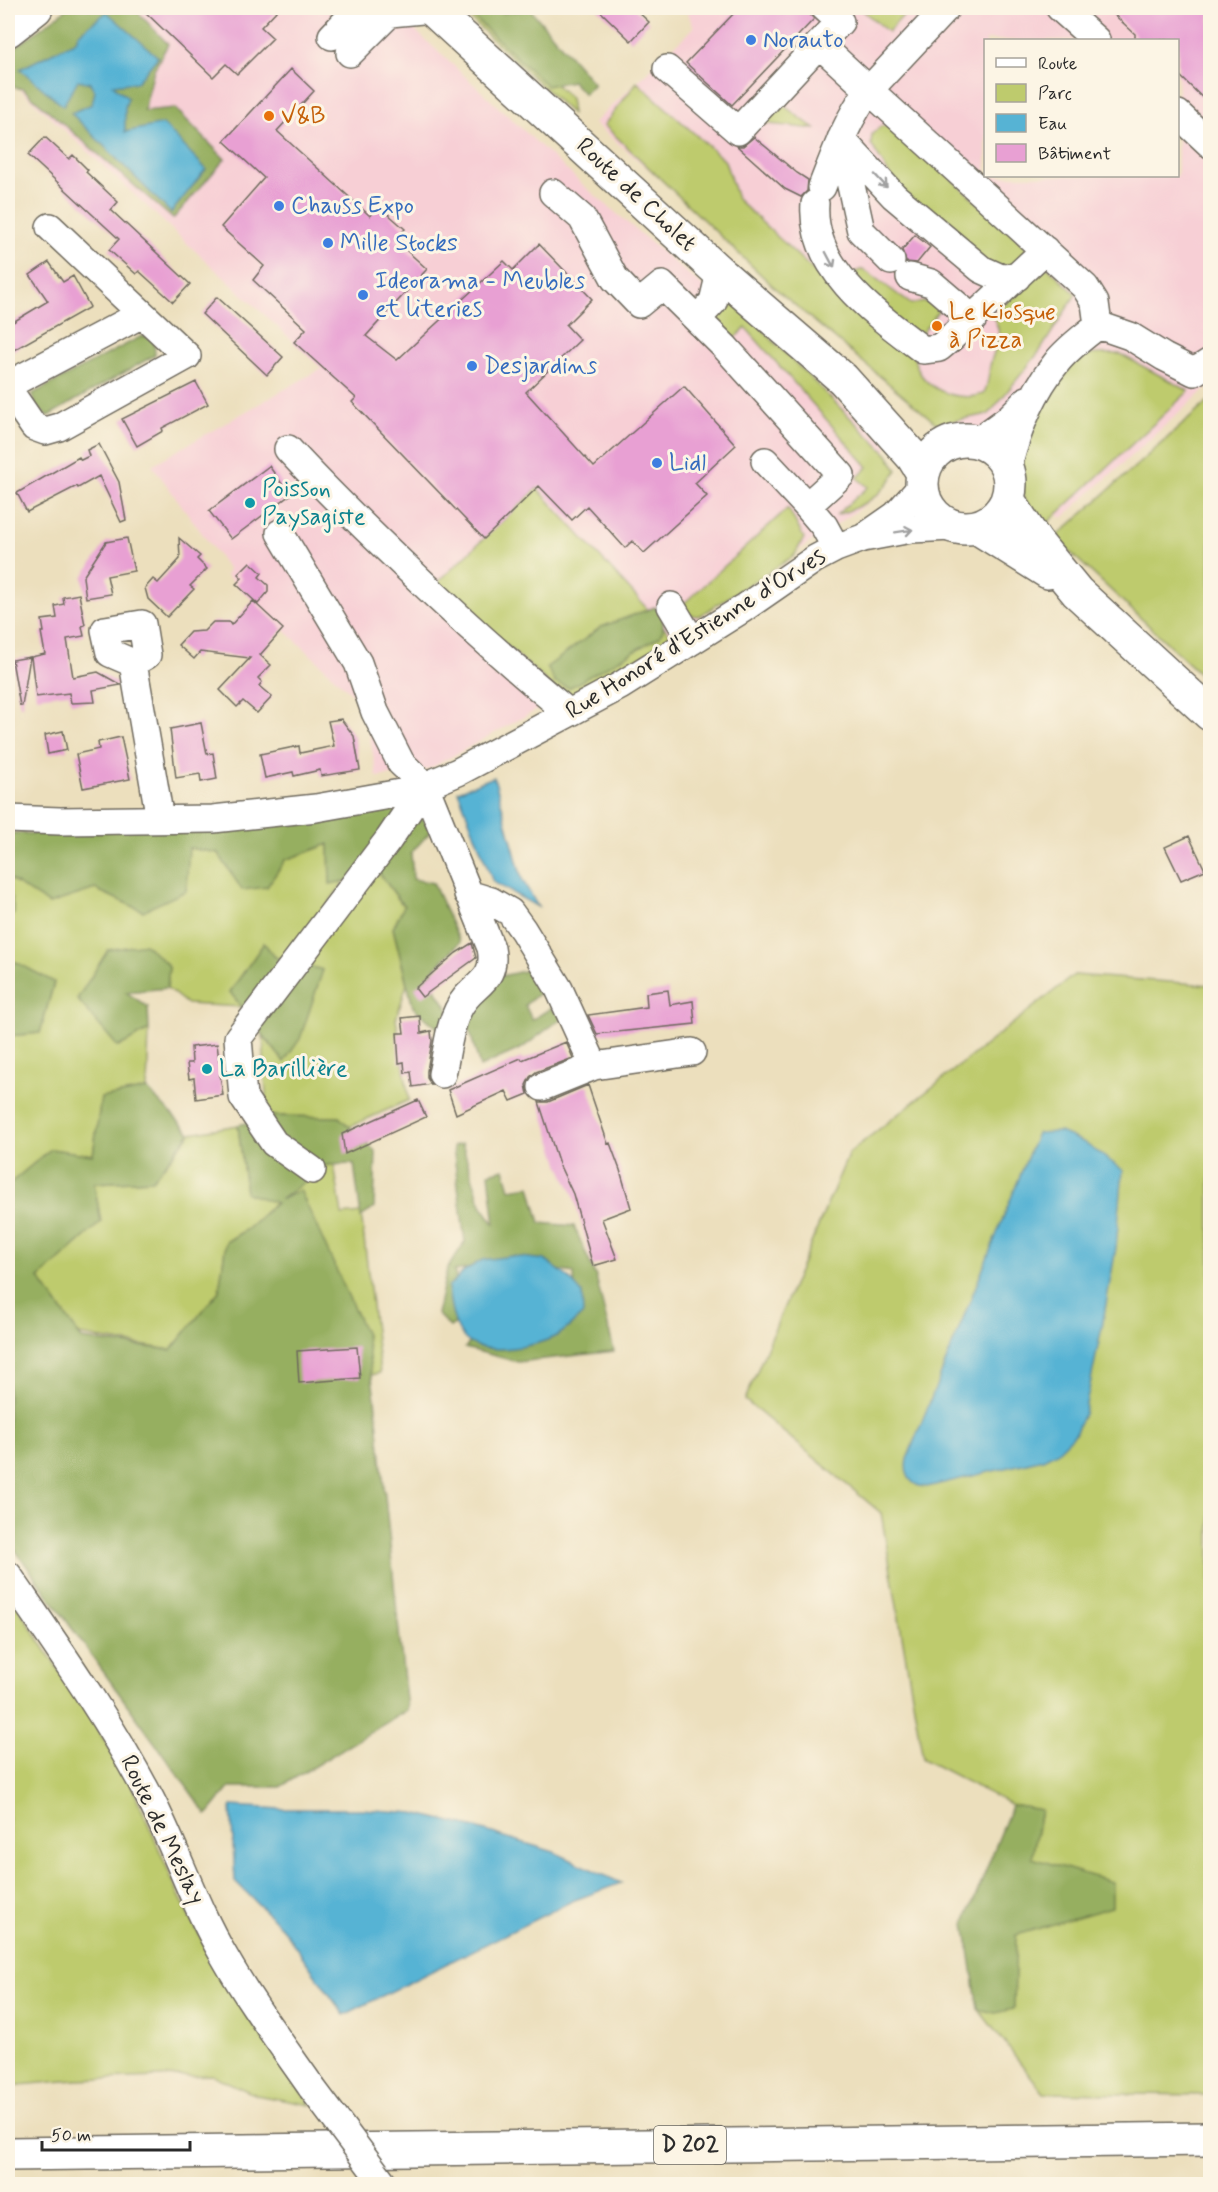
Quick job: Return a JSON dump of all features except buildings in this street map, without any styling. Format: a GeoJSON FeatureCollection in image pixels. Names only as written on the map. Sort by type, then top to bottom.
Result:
{"type":"FeatureCollection","features":[{"type":"Feature","properties":{"kind":"main road"},"geometry":{"type":"LineString","coordinates":[[8,30],[36,8]]}},
{"type":"Feature","properties":{"kind":"main road","name":"Route de Cholet"},"geometry":{"type":"LineString","coordinates":[[432,8],[720,273],[843,379],[913,457],[922,480]]}},
{"type":"Feature","properties":{"kind":"main road","name":"Route de Cholet"},"geometry":{"type":"LineString","coordinates":[[843,379],[931,435],[964,442]]}},
{"type":"Feature","properties":{"kind":"main road"},"geometry":{"type":"LineString","coordinates":[[965,527],[997,518],[1008,500],[1011,489],[1008,467],[1000,456],[990,447],[964,442],[933,455],[922,480],[924,499],[930,511],[940,520],[965,527],[1077,592]]}},
{"type":"Feature","properties":{"kind":"main road"},"geometry":{"type":"LineString","coordinates":[[1008,500],[1035,542],[1077,592],[1210,714]]}},
{"type":"Feature","properties":{"kind":"main road","name":"D 202"},"geometry":{"type":"LineString","coordinates":[[8,2154],[1210,2139]]}},
{"type":"Feature","properties":{"kind":"street"},"geometry":{"type":"LineString","coordinates":[[359,8],[341,45],[390,13],[432,8]]}},
{"type":"Feature","properties":{"kind":"street"},"geometry":{"type":"LineString","coordinates":[[667,69],[738,131],[840,22],[825,8]]}},
{"type":"Feature","properties":{"kind":"street"},"geometry":{"type":"LineString","coordinates":[[946,8],[869,90],[860,102],[841,139],[819,196],[814,219],[828,261],[853,292],[923,350],[939,348],[1045,250]]}},
{"type":"Feature","properties":{"kind":"street"},"geometry":{"type":"LineString","coordinates":[[1060,8],[1095,39]]}},
{"type":"Feature","properties":{"kind":"street"},"geometry":{"type":"LineString","coordinates":[[819,44],[1085,286],[1095,303],[1098,326]]}},
{"type":"Feature","properties":{"kind":"street"},"geometry":{"type":"LineString","coordinates":[[1179,115],[1210,144]]}},
{"type":"Feature","properties":{"kind":"street"},"geometry":{"type":"LineString","coordinates":[[841,139],[861,231],[900,269],[931,283],[973,319]]}},
{"type":"Feature","properties":{"kind":"street"},"geometry":{"type":"LineString","coordinates":[[841,139],[894,196],[981,269],[1001,278],[1017,277]]}},
{"type":"Feature","properties":{"kind":"street"},"geometry":{"type":"LineString","coordinates":[[553,193],[582,218],[615,279],[639,304],[662,285],[697,319],[841,475],[807,506]]}},
{"type":"Feature","properties":{"kind":"street"},"geometry":{"type":"LineString","coordinates":[[50,227],[187,356],[59,427],[45,431],[34,427],[8,387],[142,314]]}},
{"type":"Feature","properties":{"kind":"street"},"geometry":{"type":"LineString","coordinates":[[697,319],[713,302],[720,273]]}},
{"type":"Feature","properties":{"kind":"street"},"geometry":{"type":"LineString","coordinates":[[1098,326],[1130,336],[1194,372],[1210,362]]}},
{"type":"Feature","properties":{"kind":"street"},"geometry":{"type":"LineString","coordinates":[[1008,467],[1015,441],[1041,386],[1057,362],[1077,342],[1098,326]]}},
{"type":"Feature","properties":{"kind":"street"},"geometry":{"type":"LineString","coordinates":[[964,442],[1007,420],[1041,386]]}},
{"type":"Feature","properties":{"kind":"street"},"geometry":{"type":"LineString","coordinates":[[288,449],[327,492],[441,600],[526,678],[569,713]]}},
{"type":"Feature","properties":{"kind":"street"},"geometry":{"type":"LineString","coordinates":[[765,460],[824,526],[836,548]]}},
{"type":"Feature","properties":{"kind":"street","name":"Rue Honoré d'Estienne d'Orves"},"geometry":{"type":"LineString","coordinates":[[863,538],[896,516],[922,480]]}},
{"type":"Feature","properties":{"kind":"street","name":"Rue Honoré d'Estienne d'Orves"},"geometry":{"type":"LineString","coordinates":[[8,819],[60,821],[213,819],[316,807],[406,792],[458,772],[620,686],[836,548],[863,538],[910,530],[965,527]]}},
{"type":"Feature","properties":{"kind":"street"},"geometry":{"type":"LineString","coordinates":[[280,533],[357,663],[375,712],[401,763],[425,786],[491,948],[493,960],[489,976],[459,1007],[451,1026],[442,1074]]}},
{"type":"Feature","properties":{"kind":"street"},"geometry":{"type":"LineString","coordinates":[[671,606],[692,641]]}},
{"type":"Feature","properties":{"kind":"street"},"geometry":{"type":"LineString","coordinates":[[133,663],[160,819]]}},
{"type":"Feature","properties":{"kind":"street"},"geometry":{"type":"LineString","coordinates":[[312,1170],[274,1143],[243,1097],[238,1038],[389,839],[425,786]]}},
{"type":"Feature","properties":{"kind":"street"},"geometry":{"type":"LineString","coordinates":[[468,894],[491,901],[510,912],[558,989],[594,1066]]}},
{"type":"Feature","properties":{"kind":"street"},"geometry":{"type":"LineString","coordinates":[[542,1087],[594,1066],[693,1052]]}},
{"type":"Feature","properties":{"kind":"street","name":"Route de Meslay"},"geometry":{"type":"LineString","coordinates":[[8,1575],[76,1674],[122,1747],[151,1800],[204,1918],[224,1956],[312,2088],[384,2184]]}},
{"type":"Feature","properties":{"kind":"shaded area"},"geometry":{"type":"Polygon","coordinates":[[[73,8],[391,8],[583,185],[887,443],[881,494],[675,634],[429,769],[377,777],[364,705],[226,575],[229,570],[152,465],[322,368],[8,78],[8,59],[73,8]]]}},
{"type":"Feature","properties":{"kind":"shaded area"},"geometry":{"type":"Polygon","coordinates":[[[685,8],[1210,8],[1210,385],[1062,518],[594,123],[694,27],[685,8]]]}},
{"type":"Feature","properties":{"kind":"green space"},"geometry":{"type":"Polygon","coordinates":[[[68,8],[134,8],[168,44],[154,70],[144,111],[175,108],[225,159],[173,219],[23,89],[8,86],[8,53],[68,8]]]}},
{"type":"Feature","properties":{"kind":"green space"},"geometry":{"type":"Polygon","coordinates":[[[459,8],[504,8],[522,45],[553,82],[570,98],[572,114],[459,8]]]}},
{"type":"Feature","properties":{"kind":"green space"},"geometry":{"type":"Polygon","coordinates":[[[464,8],[499,8],[503,13],[530,9],[594,84],[584,94],[572,81],[547,86],[464,8]]]}},
{"type":"Feature","properties":{"kind":"green space"},"geometry":{"type":"Polygon","coordinates":[[[860,8],[910,8],[888,32],[860,8]]]}},
{"type":"Feature","properties":{"kind":"green space"},"geometry":{"type":"Polygon","coordinates":[[[637,82],[725,161],[737,199],[827,283],[914,351],[915,363],[920,373],[937,389],[960,396],[983,394],[999,335],[992,316],[1046,265],[1076,294],[1040,351],[989,414],[937,424],[777,290],[604,125],[637,82]]]}},
{"type":"Feature","properties":{"kind":"green space"},"geometry":{"type":"Polygon","coordinates":[[[779,102],[815,129],[759,123],[779,102]]]}},
{"type":"Feature","properties":{"kind":"green space"},"geometry":{"type":"Polygon","coordinates":[[[892,125],[1028,248],[1022,263],[992,268],[899,191],[871,144],[872,134],[881,126],[892,125]]]}},
{"type":"Feature","properties":{"kind":"green space"},"geometry":{"type":"Polygon","coordinates":[[[863,269],[911,304],[937,300],[943,304],[918,339],[854,283],[855,272],[863,269]]]}},
{"type":"Feature","properties":{"kind":"green space"},"geometry":{"type":"Polygon","coordinates":[[[734,298],[774,342],[888,455],[897,470],[886,487],[872,499],[836,515],[868,487],[857,478],[868,467],[746,328],[733,339],[712,318],[734,298]]]}},
{"type":"Feature","properties":{"kind":"green space"},"geometry":{"type":"Polygon","coordinates":[[[142,336],[154,339],[155,355],[48,416],[36,407],[32,394],[142,336]]]}},
{"type":"Feature","properties":{"kind":"green space"},"geometry":{"type":"Polygon","coordinates":[[[1091,354],[1120,354],[1189,391],[1039,531],[1024,499],[1018,473],[1020,453],[1032,421],[1050,390],[1072,365],[1091,354]]]}},
{"type":"Feature","properties":{"kind":"green space"},"geometry":{"type":"Polygon","coordinates":[[[1210,400],[1210,683],[1055,538],[1210,400]]]}},
{"type":"Feature","properties":{"kind":"green space"},"geometry":{"type":"Polygon","coordinates":[[[537,488],[674,638],[566,699],[437,583],[537,488]]]}},
{"type":"Feature","properties":{"kind":"green space"},"geometry":{"type":"Polygon","coordinates":[[[788,508],[804,538],[794,556],[699,616],[687,615],[681,606],[788,508]]]}},
{"type":"Feature","properties":{"kind":"green space"},"geometry":{"type":"Polygon","coordinates":[[[655,607],[663,616],[663,630],[659,637],[569,688],[555,683],[547,667],[601,627],[655,607]]]}},
{"type":"Feature","properties":{"kind":"green space"},"geometry":{"type":"Polygon","coordinates":[[[408,796],[431,831],[411,853],[413,879],[433,883],[460,942],[428,976],[449,1011],[442,1032],[413,1007],[393,928],[404,906],[380,874],[330,884],[329,844],[285,860],[267,887],[242,890],[218,853],[189,848],[186,891],[143,911],[95,889],[49,904],[8,878],[8,833],[65,834],[408,796]]]}},
{"type":"Feature","properties":{"kind":"green space"},"geometry":{"type":"Polygon","coordinates":[[[329,844],[330,883],[345,881],[286,960],[274,957],[264,943],[230,992],[241,1007],[187,1004],[167,988],[169,966],[108,950],[118,1047],[149,1030],[147,1089],[101,1098],[93,1155],[51,1149],[8,1185],[8,1036],[40,1033],[54,983],[8,958],[8,920],[14,913],[8,877],[49,904],[95,889],[143,911],[189,848],[218,853],[267,886],[285,860],[329,844]]]}},
{"type":"Feature","properties":{"kind":"green space"},"geometry":{"type":"Polygon","coordinates":[[[380,874],[404,907],[393,928],[407,984],[396,1019],[409,1100],[349,1127],[339,1117],[267,1117],[263,1036],[284,1061],[322,970],[303,965],[369,876],[380,874]]]}},
{"type":"Feature","properties":{"kind":"green space"},"geometry":{"type":"Polygon","coordinates":[[[8,878],[14,913],[8,920],[8,878]]]}},
{"type":"Feature","properties":{"kind":"green space"},"geometry":{"type":"Polygon","coordinates":[[[264,943],[275,957],[323,970],[300,1039],[284,1062],[230,992],[264,943]]]}},
{"type":"Feature","properties":{"kind":"green space"},"geometry":{"type":"Polygon","coordinates":[[[145,944],[169,966],[167,988],[126,992],[148,1007],[149,1030],[118,1047],[77,999],[108,950],[145,944]]]}},
{"type":"Feature","properties":{"kind":"green space"},"geometry":{"type":"Polygon","coordinates":[[[8,958],[54,982],[40,1033],[8,1036],[8,958]]]}},
{"type":"Feature","properties":{"kind":"green space"},"geometry":{"type":"Polygon","coordinates":[[[537,968],[549,985],[525,1005],[532,1020],[551,1008],[562,1018],[522,1048],[480,1067],[465,1015],[493,978],[537,968]]]}},
{"type":"Feature","properties":{"kind":"green space"},"geometry":{"type":"Polygon","coordinates":[[[1074,975],[1210,985],[1210,2095],[1044,2093],[978,2009],[1016,1935],[1041,1810],[1012,1805],[923,1759],[881,1513],[745,1400],[849,1153],[1074,975]]]}},
{"type":"Feature","properties":{"kind":"green space"},"geometry":{"type":"Polygon","coordinates":[[[147,1089],[190,1133],[152,1180],[94,1183],[101,1222],[39,1278],[82,1339],[171,1350],[219,1291],[226,1242],[247,1229],[276,1203],[246,1193],[238,1125],[274,1116],[339,1117],[376,1152],[374,1208],[361,1217],[354,1164],[327,1165],[280,1200],[300,1190],[366,1335],[375,1399],[407,1710],[280,1787],[230,1787],[207,1815],[8,1540],[8,1185],[51,1149],[93,1155],[101,1098],[147,1089]]]}},
{"type":"Feature","properties":{"kind":"green space"},"geometry":{"type":"Polygon","coordinates":[[[238,1125],[246,1193],[276,1202],[247,1229],[226,1242],[219,1291],[171,1350],[79,1335],[39,1278],[101,1222],[94,1183],[152,1180],[191,1133],[238,1125]]]}},
{"type":"Feature","properties":{"kind":"green space"},"geometry":{"type":"Polygon","coordinates":[[[462,1144],[481,1205],[495,1225],[489,1173],[504,1169],[510,1189],[530,1186],[540,1223],[574,1226],[596,1277],[614,1351],[518,1362],[465,1348],[479,1332],[576,1315],[574,1273],[506,1262],[454,1271],[459,1288],[471,1312],[450,1327],[437,1314],[447,1269],[465,1242],[453,1146],[462,1144]]]}},
{"type":"Feature","properties":{"kind":"green space"},"geometry":{"type":"Polygon","coordinates":[[[334,1164],[342,1215],[361,1213],[380,1373],[371,1375],[366,1335],[276,1202],[327,1165],[334,1164]]]}},
{"type":"Feature","properties":{"kind":"green space"},"geometry":{"type":"Polygon","coordinates":[[[8,1592],[127,1775],[179,1895],[224,1983],[311,2105],[256,2095],[212,2075],[76,2080],[8,2086],[8,1592]]]}},
{"type":"Feature","properties":{"kind":"green space"},"geometry":{"type":"Polygon","coordinates":[[[1012,1805],[1041,1810],[1032,1858],[1112,1882],[1112,1907],[1016,1935],[1014,2009],[995,2013],[978,2009],[965,1923],[1012,1805]]]}},
{"type":"Feature","properties":{"kind":"water"},"geometry":{"type":"Polygon","coordinates":[[[107,12],[158,57],[137,82],[113,85],[128,98],[125,107],[125,132],[163,124],[206,169],[171,213],[71,113],[92,104],[95,91],[90,83],[78,80],[63,106],[20,69],[76,41],[78,34],[107,12]]]}},
{"type":"Feature","properties":{"kind":"water"},"geometry":{"type":"Polygon","coordinates":[[[494,777],[522,879],[538,907],[493,882],[458,791],[494,777]]]}},
{"type":"Feature","properties":{"kind":"water"},"geometry":{"type":"Polygon","coordinates":[[[1060,1132],[1083,1142],[1123,1170],[1116,1248],[1084,1414],[1075,1434],[1057,1452],[1043,1459],[927,1487],[916,1485],[906,1470],[907,1459],[1037,1133],[1060,1132]]]}},
{"type":"Feature","properties":{"kind":"water"},"geometry":{"type":"Polygon","coordinates":[[[512,1256],[545,1260],[568,1277],[582,1293],[583,1314],[568,1328],[549,1339],[511,1348],[485,1348],[465,1339],[461,1334],[453,1314],[448,1287],[464,1271],[482,1260],[512,1256]]]}},
{"type":"Feature","properties":{"kind":"water"},"geometry":{"type":"Polygon","coordinates":[[[231,1806],[281,1809],[362,1809],[414,1813],[476,1828],[554,1852],[621,1883],[572,1901],[344,2015],[283,1929],[235,1881],[231,1806]]]}},
{"type":"Feature","properties":{"kind":"place","name":"Norauto"},"geometry":{"type":"Point","coordinates":[751,40]}},
{"type":"Feature","properties":{"kind":"place","name":"V&B"},"geometry":{"type":"Point","coordinates":[269,116]}},
{"type":"Feature","properties":{"kind":"place","name":"Chauss Expo"},"geometry":{"type":"Point","coordinates":[279,206]}},
{"type":"Feature","properties":{"kind":"place","name":"Mille Stocks"},"geometry":{"type":"Point","coordinates":[328,243]}},
{"type":"Feature","properties":{"kind":"place","name":"Ideorama - Meubles et literies"},"geometry":{"type":"Point","coordinates":[363,295]}},
{"type":"Feature","properties":{"kind":"place","name":"Le Kiosque à Pizza"},"geometry":{"type":"Point","coordinates":[937,326]}},
{"type":"Feature","properties":{"kind":"place","name":"Desjardins"},"geometry":{"type":"Point","coordinates":[472,366]}},
{"type":"Feature","properties":{"kind":"place","name":"Lidl"},"geometry":{"type":"Point","coordinates":[657,463]}},
{"type":"Feature","properties":{"kind":"place","name":"Poisson Paysagiste"},"geometry":{"type":"Point","coordinates":[250,503]}},
{"type":"Feature","properties":{"kind":"place","name":"La Barillière"},"geometry":{"type":"Point","coordinates":[207,1069]}}]}
